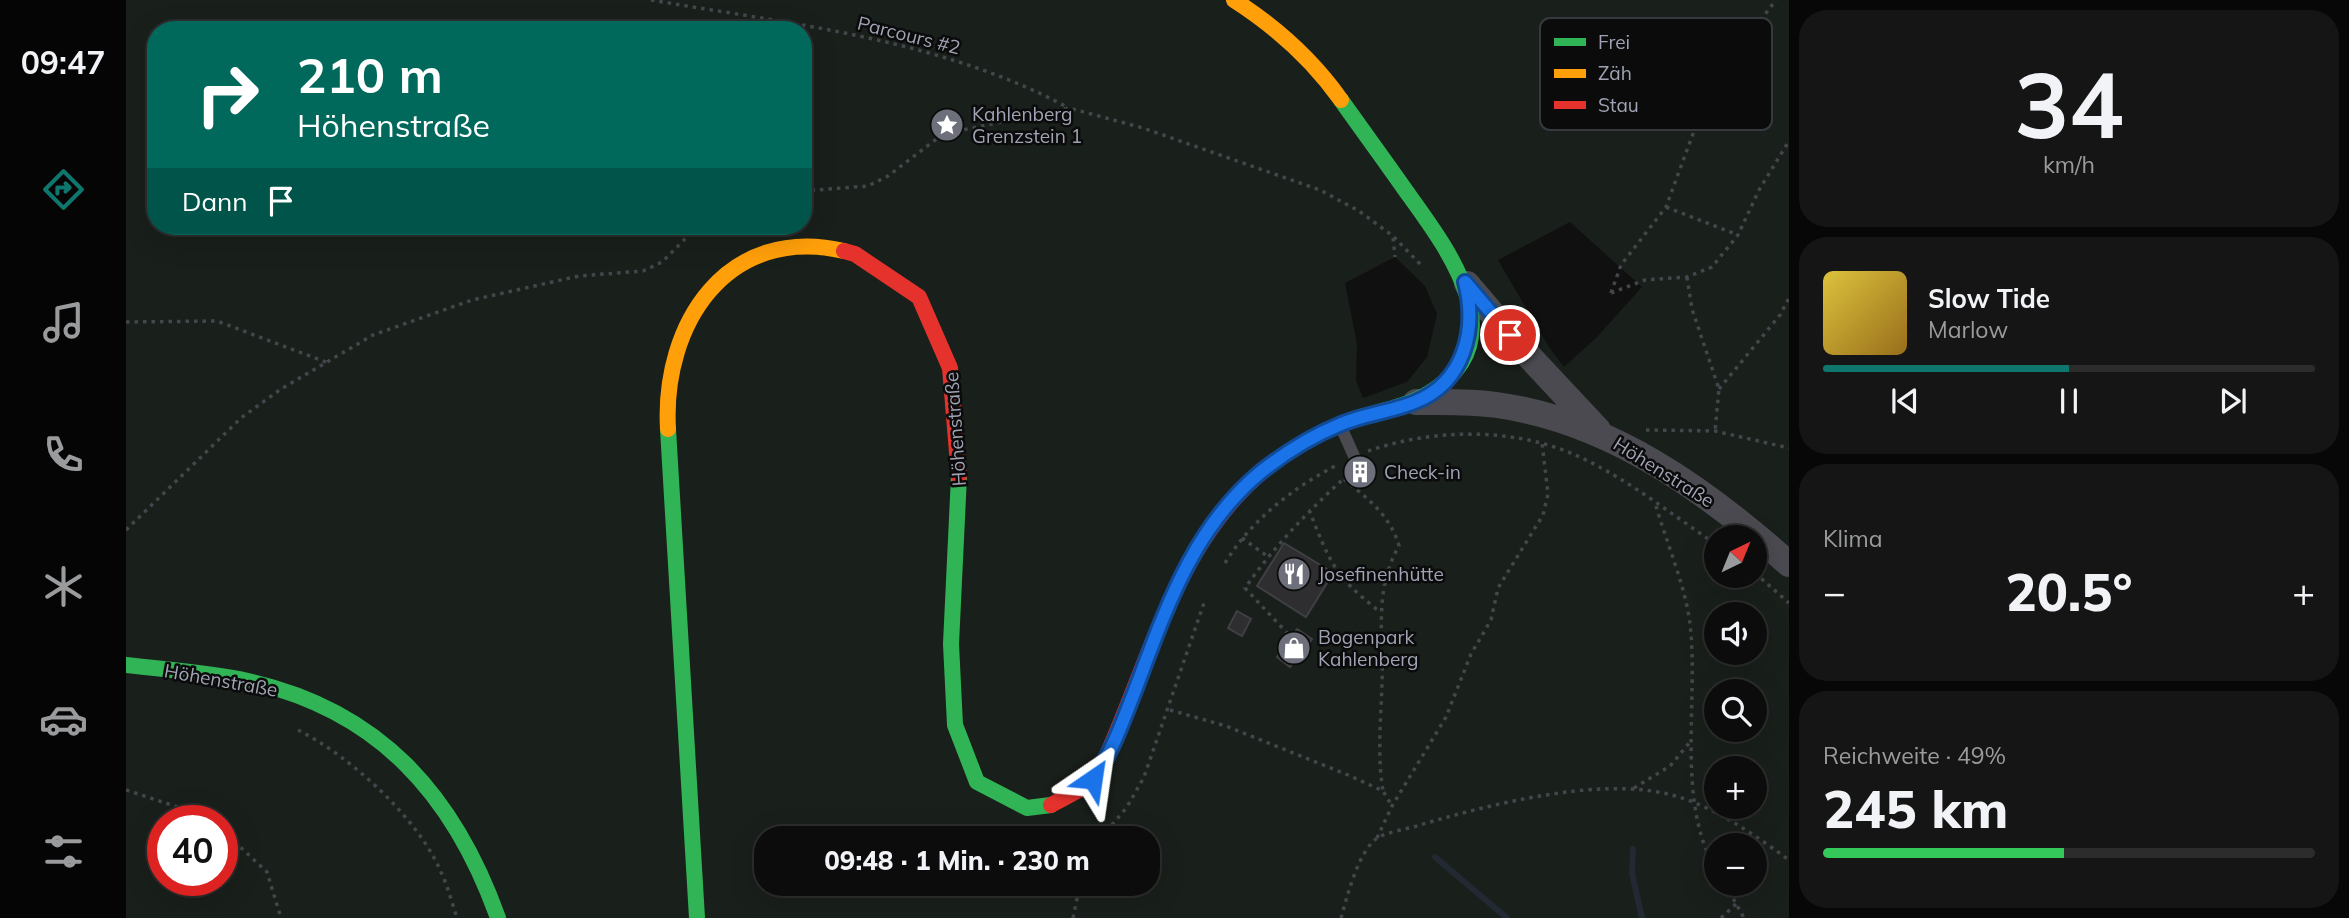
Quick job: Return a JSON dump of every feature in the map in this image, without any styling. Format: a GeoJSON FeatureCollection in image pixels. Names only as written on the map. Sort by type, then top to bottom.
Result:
{"type":"FeatureCollection","features":[{"type":"Feature","properties":{"kind":"street","name":"Höhenstraße"},"geometry":{"type":"LineString","coordinates":[[1234,0],[1277,29],[1322,74],[1433,227],[1465,282],[1525,352],[1602,434]]}},
{"type":"Feature","properties":{"kind":"street","name":"Höhenstraße"},"geometry":{"type":"LineString","coordinates":[[697,918],[667,406],[671,372],[680,336],[694,309],[718,280],[739,265],[783,248],[818,246],[845,251],[888,268],[909,284],[926,304],[940,328],[953,376],[959,494],[952,652],[952,726],[962,760],[982,787],[1013,805],[1047,807],[1067,799],[1093,779],[1111,749],[1175,585],[1198,543],[1225,508],[1262,472],[1305,442],[1340,424],[1416,402],[1434,390],[1457,365],[1468,343],[1471,312],[1465,282]]}},
{"type":"Feature","properties":{"kind":"street","name":"Höhenstraße"},"geometry":{"type":"LineString","coordinates":[[1416,402],[1497,405],[1564,421],[1602,434],[1660,466],[1734,516],[1789,564]]}},
{"type":"Feature","properties":{"kind":"street","name":"Höhenstraße"},"geometry":{"type":"LineString","coordinates":[[126,665],[248,681],[281,690],[312,701],[377,738],[402,759],[445,806],[473,854],[498,918]]}},
{"type":"Feature","properties":{"kind":"lane"},"geometry":{"type":"LineString","coordinates":[[1340,424],[1354,456]]}},
{"type":"Feature","properties":{"kind":"path","name":"Parcours #2"},"geometry":{"type":"LineString","coordinates":[[651,0],[775,21]]}},
{"type":"Feature","properties":{"kind":"path"},"geometry":{"type":"LineString","coordinates":[[1762,18],[1776,0]]}},
{"type":"Feature","properties":{"kind":"path","name":"Parcours #2"},"geometry":{"type":"LineString","coordinates":[[812,27],[943,57],[1024,84],[1069,108]]}},
{"type":"Feature","properties":{"kind":"path"},"geometry":{"type":"LineString","coordinates":[[812,190],[868,186],[888,176],[943,134],[1069,108],[1143,128],[1320,190],[1359,211],[1393,236],[1427,271]]}},
{"type":"Feature","properties":{"kind":"path"},"geometry":{"type":"LineString","coordinates":[[1694,130],[1666,207],[1621,265],[1611,293],[1645,280],[1687,277],[1712,267],[1738,235],[1759,190],[1789,141]]}},
{"type":"Feature","properties":{"kind":"path"},"geometry":{"type":"LineString","coordinates":[[1666,207],[1738,235]]}},
{"type":"Feature","properties":{"kind":"path"},"geometry":{"type":"LineString","coordinates":[[126,530],[241,418],[326,362],[373,335],[472,300],[579,276],[643,271],[662,262],[689,235]]}},
{"type":"Feature","properties":{"kind":"path"},"geometry":{"type":"LineString","coordinates":[[1393,236],[1395,257]]}},
{"type":"Feature","properties":{"kind":"path"},"geometry":{"type":"LineString","coordinates":[[1687,277],[1692,309],[1719,389],[1715,430]]}},
{"type":"Feature","properties":{"kind":"path"},"geometry":{"type":"LineString","coordinates":[[1719,389],[1780,315],[1789,299]]}},
{"type":"Feature","properties":{"kind":"path"},"geometry":{"type":"LineString","coordinates":[[126,322],[217,321],[326,362]]}},
{"type":"Feature","properties":{"kind":"path"},"geometry":{"type":"LineString","coordinates":[[1642,430],[1715,430],[1789,448]]}},
{"type":"Feature","properties":{"kind":"path"},"geometry":{"type":"LineString","coordinates":[[1218,573],[1242,538],[1296,489],[1354,456],[1407,439],[1432,435],[1500,437],[1542,443],[1573,454],[1608,472],[1704,536]]}},
{"type":"Feature","properties":{"kind":"path"},"geometry":{"type":"LineString","coordinates":[[1341,918],[1356,870],[1446,717],[1471,654],[1491,621],[1499,588],[1543,515],[1548,494],[1542,443]]}},
{"type":"Feature","properties":{"kind":"path"},"geometry":{"type":"LineString","coordinates":[[1288,634],[1245,588],[1267,556],[1309,510],[1359,466],[1354,456]]}},
{"type":"Feature","properties":{"kind":"path"},"geometry":{"type":"LineString","coordinates":[[1344,479],[1372,503],[1394,529],[1399,546],[1388,565],[1379,611],[1382,679],[1378,764],[1383,791],[1392,806]]}},
{"type":"Feature","properties":{"kind":"path"},"geometry":{"type":"LineString","coordinates":[[1656,503],[1690,622],[1693,710],[1691,741],[1696,802],[1704,841]]}},
{"type":"Feature","properties":{"kind":"path"},"geometry":{"type":"LineString","coordinates":[[1309,510],[1330,562],[1348,587],[1379,611]]}},
{"type":"Feature","properties":{"kind":"path"},"geometry":{"type":"LineString","coordinates":[[1242,538],[1267,556]]}},
{"type":"Feature","properties":{"kind":"path"},"geometry":{"type":"LineString","coordinates":[[1768,584],[1789,603]]}},
{"type":"Feature","properties":{"kind":"path"},"geometry":{"type":"LineString","coordinates":[[1111,826],[1127,807],[1144,777],[1207,594]]}},
{"type":"Feature","properties":{"kind":"path"},"geometry":{"type":"LineString","coordinates":[[1169,709],[1226,726],[1383,791]]}},
{"type":"Feature","properties":{"kind":"path"},"geometry":{"type":"LineString","coordinates":[[291,726],[324,743],[363,774],[420,836],[441,871],[457,918]]}},
{"type":"Feature","properties":{"kind":"path"},"geometry":{"type":"LineString","coordinates":[[1632,790],[1670,766],[1691,741]]}},
{"type":"Feature","properties":{"kind":"path"},"geometry":{"type":"LineString","coordinates":[[126,790],[172,805]]}},
{"type":"Feature","properties":{"kind":"path"},"geometry":{"type":"LineString","coordinates":[[1377,838],[1462,813],[1549,795],[1632,790],[1661,792],[1696,802],[1789,860]]}},
{"type":"Feature","properties":{"kind":"path"},"geometry":{"type":"LineString","coordinates":[[238,845],[267,872],[281,918]]}},
{"type":"Feature","properties":{"kind":"path"},"geometry":{"type":"LineString","coordinates":[[1073,918],[1078,896]]}},
{"type":"Feature","properties":{"kind":"path"},"geometry":{"type":"LineString","coordinates":[[1733,896],[1744,918]]}},
{"type":"Feature","properties":{"kind":"path"},"geometry":{"type":"LineString","coordinates":[[1721,918],[1737,903]]}},
{"type":"Feature","properties":{"kind":"shaded area"},"geometry":{"type":"Polygon","coordinates":[[[126,0],[1789,0],[1789,918],[126,918],[126,0]],[[1570,222],[1498,260],[1549,347],[1564,367],[1596,338],[1642,287],[1570,222]],[[1395,257],[1345,283],[1357,344],[1356,381],[1363,398],[1407,382],[1427,357],[1437,314],[1425,286],[1395,257]]]}},
{"type":"Feature","properties":{"kind":"building","name":"Josefinenhütte"},"geometry":{"type":"Polygon","coordinates":[[[1284,543],[1327,569],[1320,578],[1327,583],[1306,617],[1257,586],[1284,543]]]}},
{"type":"Feature","properties":{"kind":"building"},"geometry":{"type":"Polygon","coordinates":[[[1237,611],[1251,619],[1242,636],[1228,628],[1237,611]]]}},
{"type":"Feature","properties":{"kind":"building","name":"Bogenpark Kahlenberg"},"geometry":{"type":"Polygon","coordinates":[[[1297,629],[1312,639],[1290,667],[1277,657],[1297,629]]]}},
{"type":"Feature","properties":{"kind":"waterway"},"geometry":{"type":"LineString","coordinates":[[1633,849],[1632,873],[1642,918]]}},
{"type":"Feature","properties":{"kind":"waterway"},"geometry":{"type":"LineString","coordinates":[[1435,857],[1507,918]]}},
{"type":"Feature","properties":{"kind":"traffic: fast"},"geometry":{"type":"LineString","coordinates":[[1274,462],[1333,428],[1429,393],[1455,371],[1469,347],[1472,320],[1466,293],[1455,266],[1422,214],[1341,100]]}},
{"type":"Feature","properties":{"kind":"traffic: fast"},"geometry":{"type":"LineString","coordinates":[[668,429],[697,918]]}},
{"type":"Feature","properties":{"kind":"traffic: fast"},"geometry":{"type":"LineString","coordinates":[[959,476],[951,644],[955,725],[977,782],[1027,808],[1051,805]]}},
{"type":"Feature","properties":{"kind":"traffic: fast"},"geometry":{"type":"LineString","coordinates":[[126,665],[202,673],[248,681],[295,694],[336,713],[373,736],[406,764],[434,797],[459,833],[498,918]]}},
{"type":"Feature","properties":{"kind":"traffic: slow"},"geometry":{"type":"LineString","coordinates":[[1234,0],[1292,45],[1318,71],[1341,100]]}},
{"type":"Feature","properties":{"kind":"traffic: slow"},"geometry":{"type":"LineString","coordinates":[[668,429],[669,390],[677,353],[690,319],[710,290],[735,268],[766,253],[803,247],[844,251]]}},
{"type":"Feature","properties":{"kind":"traffic: jam"},"geometry":{"type":"LineString","coordinates":[[844,251],[855,254],[919,297],[950,368],[959,476]]}},
{"type":"Feature","properties":{"kind":"traffic: jam"},"geometry":{"type":"LineString","coordinates":[[1051,805],[1079,790],[1102,766],[1152,643],[1189,563],[1240,492],[1274,462]]}},
{"type":"Feature","properties":{"kind":"place","name":"Kahlenberg Grenzstein 1"},"geometry":{"type":"Point","coordinates":[947,125]}},
{"type":"Feature","properties":{"kind":"place","name":"Check-in"},"geometry":{"type":"Point","coordinates":[1360,472]}},
{"type":"Feature","properties":{"kind":"place","name":"Josefinenhütte"},"geometry":{"type":"Point","coordinates":[1294,574]}},
{"type":"Feature","properties":{"kind":"place","name":"Bogenpark Kahlenberg"},"geometry":{"type":"Point","coordinates":[1294,648]}},
{"type":"Feature","properties":{"kind":"route"},"geometry":{"type":"LineString","coordinates":[[1093,779],[1111,749],[1175,585],[1198,543],[1225,508],[1262,472],[1305,442],[1340,424],[1416,402],[1447,378],[1464,354],[1468,343],[1471,312],[1465,282],[1510,335]]}}]}
